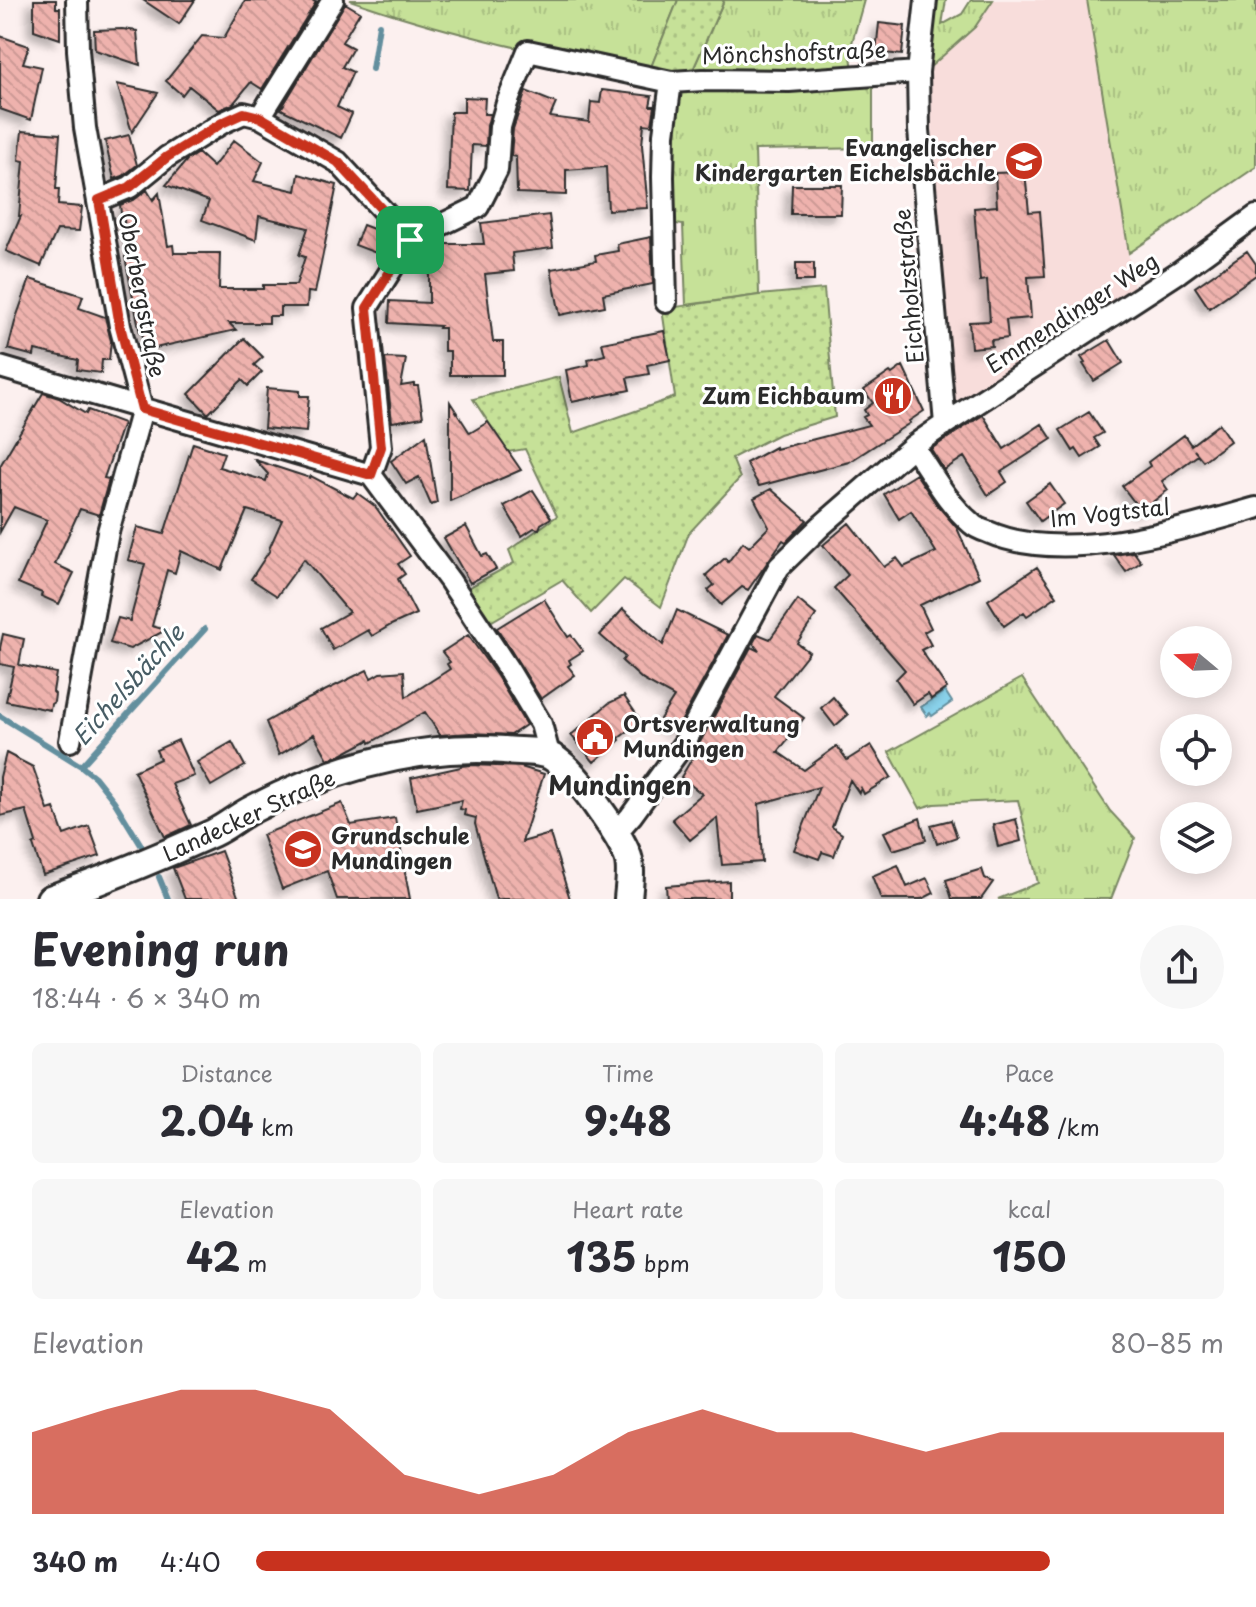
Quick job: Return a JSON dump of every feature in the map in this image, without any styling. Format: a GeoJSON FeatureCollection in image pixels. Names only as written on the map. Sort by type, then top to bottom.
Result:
{"type":"FeatureCollection","features":[{"type":"Feature","properties":{"kind":"street","name":"Oberbergstraße"},"geometry":{"type":"LineString","coordinates":[[77,0],[85,128],[120,326],[142,409]]}},
{"type":"Feature","properties":{"kind":"street"},"geometry":{"type":"LineString","coordinates":[[260,117],[333,0]]}},
{"type":"Feature","properties":{"kind":"street","name":"Eichholzstraße"},"geometry":{"type":"LineString","coordinates":[[926,0],[918,72],[919,130],[945,424]]}},
{"type":"Feature","properties":{"kind":"street","name":"Mönchshofstraße"},"geometry":{"type":"LineString","coordinates":[[410,240],[478,207],[497,170],[500,127],[528,51],[671,82],[789,81],[918,72]]}},
{"type":"Feature","properties":{"kind":"street"},"geometry":{"type":"LineString","coordinates":[[666,302],[663,177],[664,134],[671,82]]}},
{"type":"Feature","properties":{"kind":"street"},"geometry":{"type":"LineString","coordinates":[[99,200],[130,187],[167,157],[244,113],[260,117],[338,162],[410,240],[367,308],[381,447],[371,475]]}},
{"type":"Feature","properties":{"kind":"street","name":"Emmendinger Weg"},"geometry":{"type":"LineString","coordinates":[[913,446],[1179,272],[1256,216]]}},
{"type":"Feature","properties":{"kind":"street"},"geometry":{"type":"LineString","coordinates":[[0,367],[371,475],[450,581],[508,669],[541,724],[549,754],[577,777],[616,833],[629,859],[629,890]]}},
{"type":"Feature","properties":{"kind":"street"},"geometry":{"type":"LineString","coordinates":[[70,741],[108,532],[142,409]]}},
{"type":"Feature","properties":{"kind":"street"},"geometry":{"type":"LineString","coordinates":[[616,833],[685,742],[779,567],[913,446]]}},
{"type":"Feature","properties":{"kind":"street","name":"Im Vogtstal"},"geometry":{"type":"LineString","coordinates":[[913,446],[955,506],[974,526],[1004,539],[1026,544],[1067,545],[1111,541],[1184,529],[1256,508]]}},
{"type":"Feature","properties":{"kind":"street","name":"Landecker Straße"},"geometry":{"type":"LineString","coordinates":[[50,899],[163,856],[226,827],[245,813],[320,779],[386,759],[438,750],[477,748],[549,754]]}},
{"type":"Feature","properties":{"kind":"shaded area","name":"Evangelischer Kindergarten Eichelsbächle"},"geometry":{"type":"Polygon","coordinates":[[[993,0],[1087,0],[1135,294],[954,413],[928,69],[975,27],[993,0]]]}},
{"type":"Feature","properties":{"kind":"green space"},"geometry":{"type":"Polygon","coordinates":[[[350,0],[678,0],[647,77],[460,34],[350,0]]]}},
{"type":"Feature","properties":{"kind":"green space"},"geometry":{"type":"Polygon","coordinates":[[[678,0],[724,0],[688,81],[647,77],[678,0]]]}},
{"type":"Feature","properties":{"kind":"green space"},"geometry":{"type":"Polygon","coordinates":[[[724,0],[864,0],[850,50],[855,82],[873,81],[873,148],[755,150],[759,295],[686,305],[683,225],[669,223],[669,134],[677,82],[688,81],[724,0]]]}},
{"type":"Feature","properties":{"kind":"green space"},"geometry":{"type":"Polygon","coordinates":[[[930,0],[946,0],[942,25],[962,14],[971,0],[993,0],[975,27],[928,69],[930,0]]]}},
{"type":"Feature","properties":{"kind":"green space"},"geometry":{"type":"Polygon","coordinates":[[[1087,0],[1256,0],[1256,167],[1129,253],[1087,0]]]}},
{"type":"Feature","properties":{"kind":"green space"},"geometry":{"type":"Polygon","coordinates":[[[824,289],[835,417],[779,434],[732,458],[740,478],[689,533],[661,607],[624,579],[591,613],[562,580],[487,624],[466,589],[514,563],[509,550],[557,516],[525,449],[508,452],[473,399],[559,377],[573,433],[675,397],[662,309],[824,289]]]}},
{"type":"Feature","properties":{"kind":"green space"},"geometry":{"type":"Polygon","coordinates":[[[1022,678],[1110,811],[1135,838],[1111,899],[998,899],[1038,883],[1018,800],[934,804],[920,808],[889,752],[1022,678]]]}},
{"type":"Feature","properties":{"kind":"water"},"geometry":{"type":"Polygon","coordinates":[[[945,691],[952,702],[932,716],[930,713],[927,716],[921,707],[945,691]]]}},
{"type":"Feature","properties":{"kind":"building"},"geometry":{"type":"Polygon","coordinates":[[[34,0],[56,0],[56,8],[60,8],[60,39],[34,30],[34,0]]]}},
{"type":"Feature","properties":{"kind":"building"},"geometry":{"type":"Polygon","coordinates":[[[143,0],[195,0],[179,24],[143,0]]]}},
{"type":"Feature","properties":{"kind":"building"},"geometry":{"type":"Polygon","coordinates":[[[245,1],[316,2],[262,89],[251,82],[233,104],[219,110],[189,86],[182,95],[166,81],[202,36],[224,38],[245,1]]]}},
{"type":"Feature","properties":{"kind":"building"},"geometry":{"type":"Polygon","coordinates":[[[345,3],[360,12],[342,42],[353,48],[342,67],[353,72],[337,107],[352,114],[341,138],[281,109],[345,3]]]}},
{"type":"Feature","properties":{"kind":"building"},"geometry":{"type":"Polygon","coordinates":[[[879,23],[905,26],[902,55],[876,52],[879,23]]]}},
{"type":"Feature","properties":{"kind":"building"},"geometry":{"type":"Polygon","coordinates":[[[94,30],[137,31],[140,65],[95,50],[94,30]]]}},
{"type":"Feature","properties":{"kind":"building"},"geometry":{"type":"Polygon","coordinates":[[[0,36],[29,46],[23,63],[42,67],[31,120],[0,109],[0,36]]]}},
{"type":"Feature","properties":{"kind":"building"},"geometry":{"type":"Polygon","coordinates":[[[117,84],[158,93],[132,132],[117,84]]]}},
{"type":"Feature","properties":{"kind":"building"},"geometry":{"type":"Polygon","coordinates":[[[602,90],[652,96],[650,106],[655,106],[652,125],[644,124],[642,145],[648,208],[608,210],[606,167],[566,170],[566,195],[517,193],[516,157],[511,156],[513,129],[526,91],[556,103],[550,117],[589,122],[591,102],[600,103],[602,90]]]}},
{"type":"Feature","properties":{"kind":"building"},"geometry":{"type":"Polygon","coordinates":[[[464,97],[485,98],[484,114],[490,114],[486,146],[472,145],[470,191],[448,190],[451,112],[464,112],[464,97]]]}},
{"type":"Feature","properties":{"kind":"building"},"geometry":{"type":"Polygon","coordinates":[[[22,131],[60,134],[56,189],[59,189],[58,205],[82,207],[79,231],[57,230],[41,266],[6,251],[21,216],[24,161],[19,160],[22,131]]]}},
{"type":"Feature","properties":{"kind":"building"},"geometry":{"type":"Polygon","coordinates":[[[129,135],[137,165],[114,179],[105,141],[129,135]]]}},
{"type":"Feature","properties":{"kind":"building"},"geometry":{"type":"Polygon","coordinates":[[[234,140],[263,162],[254,181],[296,191],[299,174],[337,185],[315,293],[308,292],[307,307],[280,307],[280,316],[269,316],[269,323],[229,323],[236,330],[146,350],[125,257],[129,257],[120,205],[147,190],[153,200],[159,193],[168,246],[173,245],[174,253],[220,253],[219,289],[296,285],[305,257],[299,255],[308,228],[259,216],[256,240],[202,220],[209,201],[166,185],[187,160],[198,153],[213,167],[234,140]]]}},
{"type":"Feature","properties":{"kind":"building"},"geometry":{"type":"Polygon","coordinates":[[[1025,172],[1029,212],[1040,211],[1045,276],[1028,277],[1031,318],[1006,320],[1008,338],[991,340],[992,346],[971,348],[969,322],[990,321],[987,280],[980,281],[974,208],[997,206],[995,173],[1025,172]]]}},
{"type":"Feature","properties":{"kind":"building"},"geometry":{"type":"Polygon","coordinates":[[[792,185],[842,185],[841,214],[791,214],[792,185]]]}},
{"type":"Feature","properties":{"kind":"building"},"geometry":{"type":"Polygon","coordinates":[[[549,215],[553,248],[512,253],[514,271],[485,274],[493,342],[503,342],[503,375],[450,375],[450,351],[444,351],[444,328],[389,323],[390,301],[429,303],[429,254],[434,254],[434,244],[484,244],[481,223],[549,215]]]}},
{"type":"Feature","properties":{"kind":"building"},"geometry":{"type":"Polygon","coordinates":[[[363,225],[384,233],[376,253],[355,245],[363,225]]]}},
{"type":"Feature","properties":{"kind":"building"},"geometry":{"type":"Polygon","coordinates":[[[651,237],[653,284],[603,294],[605,306],[560,315],[551,269],[596,261],[595,255],[618,251],[617,244],[651,237]]]}},
{"type":"Feature","properties":{"kind":"building"},"geometry":{"type":"Polygon","coordinates":[[[1247,251],[1256,264],[1256,275],[1209,308],[1195,287],[1247,251]]]}},
{"type":"Feature","properties":{"kind":"building"},"geometry":{"type":"Polygon","coordinates":[[[796,263],[814,263],[814,281],[796,281],[796,263]]]}},
{"type":"Feature","properties":{"kind":"building"},"geometry":{"type":"Polygon","coordinates":[[[30,279],[83,296],[79,308],[105,317],[111,341],[109,360],[102,360],[101,373],[77,370],[78,360],[35,350],[34,356],[8,349],[30,279]]]}},
{"type":"Feature","properties":{"kind":"building"},"geometry":{"type":"Polygon","coordinates":[[[664,331],[670,360],[647,365],[649,374],[627,378],[630,390],[572,402],[566,370],[589,365],[588,359],[605,355],[602,343],[664,331]]]}},
{"type":"Feature","properties":{"kind":"building"},"geometry":{"type":"Polygon","coordinates":[[[244,338],[263,357],[254,365],[262,372],[248,386],[242,380],[208,414],[189,394],[244,338]]]}},
{"type":"Feature","properties":{"kind":"building"},"geometry":{"type":"Polygon","coordinates":[[[1109,340],[1123,363],[1094,381],[1081,357],[1109,340]]]}},
{"type":"Feature","properties":{"kind":"building"},"geometry":{"type":"Polygon","coordinates":[[[385,358],[406,359],[401,386],[418,386],[423,417],[392,422],[385,358]]]}},
{"type":"Feature","properties":{"kind":"building"},"geometry":{"type":"Polygon","coordinates":[[[903,366],[924,411],[910,423],[849,462],[759,486],[746,463],[775,447],[869,425],[863,417],[867,415],[864,410],[873,403],[864,390],[903,366]]]}},
{"type":"Feature","properties":{"kind":"building"},"geometry":{"type":"Polygon","coordinates":[[[267,388],[300,391],[300,396],[309,396],[306,432],[264,428],[267,388]]]}},
{"type":"Feature","properties":{"kind":"building"},"geometry":{"type":"Polygon","coordinates":[[[43,393],[59,398],[86,414],[88,410],[123,423],[104,478],[109,479],[99,515],[80,509],[55,564],[74,573],[59,604],[18,583],[47,520],[14,507],[0,532],[0,466],[43,393]]]}},
{"type":"Feature","properties":{"kind":"building"},"geometry":{"type":"Polygon","coordinates":[[[450,402],[470,433],[488,422],[521,470],[450,501],[450,402]]]}},
{"type":"Feature","properties":{"kind":"building"},"geometry":{"type":"Polygon","coordinates":[[[1089,412],[1103,433],[1094,438],[1100,447],[1082,458],[1076,449],[1073,451],[1060,430],[1089,412]]]}},
{"type":"Feature","properties":{"kind":"building"},"geometry":{"type":"Polygon","coordinates":[[[983,415],[1004,449],[1042,424],[1052,439],[1001,472],[1007,482],[988,495],[964,457],[944,470],[931,449],[983,415]]]}},
{"type":"Feature","properties":{"kind":"building"},"geometry":{"type":"Polygon","coordinates":[[[1219,424],[1230,441],[1203,461],[1194,450],[1198,455],[1162,481],[1168,490],[1141,511],[1122,486],[1184,435],[1191,445],[1219,424]]]}},
{"type":"Feature","properties":{"kind":"building"},"geometry":{"type":"Polygon","coordinates":[[[426,435],[437,503],[431,505],[419,477],[406,484],[391,461],[426,435]]]}},
{"type":"Feature","properties":{"kind":"building"},"geometry":{"type":"Polygon","coordinates":[[[193,443],[224,453],[219,467],[266,481],[268,474],[255,460],[311,476],[353,498],[357,493],[375,506],[410,556],[398,564],[405,574],[398,579],[416,614],[372,636],[368,630],[333,650],[321,628],[349,612],[304,559],[277,596],[251,579],[270,550],[282,520],[247,510],[222,570],[181,551],[175,573],[167,570],[152,626],[166,630],[130,649],[110,643],[118,618],[130,621],[145,564],[128,560],[137,527],[164,534],[193,443]]]}},
{"type":"Feature","properties":{"kind":"building"},"geometry":{"type":"Polygon","coordinates":[[[916,474],[957,528],[979,577],[920,605],[931,628],[924,632],[931,645],[921,650],[947,688],[931,699],[928,694],[913,704],[896,679],[905,670],[834,588],[848,575],[823,545],[849,523],[884,567],[897,558],[904,567],[936,552],[911,511],[899,519],[884,494],[916,474]]]}},
{"type":"Feature","properties":{"kind":"building"},"geometry":{"type":"Polygon","coordinates":[[[1050,484],[1064,504],[1040,521],[1026,501],[1050,484]]]}},
{"type":"Feature","properties":{"kind":"building"},"geometry":{"type":"Polygon","coordinates":[[[771,489],[807,520],[786,542],[783,540],[748,590],[742,587],[721,605],[708,590],[714,585],[706,575],[725,558],[728,562],[743,542],[749,547],[769,527],[754,498],[771,489]]]}},
{"type":"Feature","properties":{"kind":"building"},"geometry":{"type":"Polygon","coordinates":[[[533,490],[551,518],[539,529],[534,528],[522,536],[504,506],[533,490]]]}},
{"type":"Feature","properties":{"kind":"building"},"geometry":{"type":"Polygon","coordinates":[[[466,526],[482,556],[487,554],[496,569],[470,583],[444,538],[466,526]]]}},
{"type":"Feature","properties":{"kind":"building"},"geometry":{"type":"Polygon","coordinates":[[[1134,552],[1141,562],[1126,572],[1114,555],[1134,552]]]}},
{"type":"Feature","properties":{"kind":"building"},"geometry":{"type":"Polygon","coordinates":[[[1037,567],[1057,596],[1027,616],[1024,612],[1004,626],[988,600],[1037,567]]]}},
{"type":"Feature","properties":{"kind":"building"},"geometry":{"type":"Polygon","coordinates":[[[544,599],[568,637],[571,635],[583,651],[569,660],[571,664],[568,666],[575,675],[541,699],[497,628],[544,599]]]}},
{"type":"Feature","properties":{"kind":"building"},"geometry":{"type":"Polygon","coordinates":[[[798,600],[816,615],[797,643],[809,652],[774,696],[804,718],[778,752],[804,770],[837,746],[847,760],[871,745],[891,777],[864,794],[861,788],[859,793],[850,780],[832,827],[842,834],[834,856],[822,852],[819,859],[794,850],[819,787],[759,804],[762,862],[722,865],[717,818],[690,840],[672,819],[702,794],[681,777],[751,647],[759,651],[753,643],[758,634],[770,639],[798,600]]]}},
{"type":"Feature","properties":{"kind":"building"},"geometry":{"type":"Polygon","coordinates":[[[623,609],[663,645],[677,610],[728,635],[676,731],[660,719],[674,697],[643,680],[622,661],[625,657],[600,635],[623,609]]]}},
{"type":"Feature","properties":{"kind":"building"},"geometry":{"type":"Polygon","coordinates":[[[3,634],[24,639],[19,665],[56,673],[54,702],[50,710],[6,701],[14,667],[0,664],[3,634]]]}},
{"type":"Feature","properties":{"kind":"building"},"geometry":{"type":"Polygon","coordinates":[[[468,635],[526,725],[511,735],[440,735],[425,712],[370,743],[369,740],[328,759],[314,734],[279,755],[266,722],[367,670],[371,678],[380,673],[404,671],[406,697],[450,669],[447,664],[450,662],[442,652],[468,635]]]}},
{"type":"Feature","properties":{"kind":"building"},"geometry":{"type":"Polygon","coordinates":[[[624,696],[641,721],[594,762],[571,735],[609,703],[624,696]]]}},
{"type":"Feature","properties":{"kind":"building"},"geometry":{"type":"Polygon","coordinates":[[[833,697],[848,715],[835,726],[821,708],[833,697]]]}},
{"type":"Feature","properties":{"kind":"building"},"geometry":{"type":"Polygon","coordinates":[[[178,740],[194,776],[172,784],[191,825],[165,837],[134,771],[160,759],[156,750],[178,740]]]}},
{"type":"Feature","properties":{"kind":"building"},"geometry":{"type":"Polygon","coordinates":[[[232,742],[245,766],[211,786],[197,762],[232,742]]]}},
{"type":"Feature","properties":{"kind":"building"},"geometry":{"type":"Polygon","coordinates":[[[6,753],[33,767],[48,810],[54,808],[64,835],[89,826],[100,856],[43,875],[26,810],[0,816],[0,777],[6,753]]]}},
{"type":"Feature","properties":{"kind":"building"},"geometry":{"type":"Polygon","coordinates":[[[471,765],[521,767],[544,774],[522,842],[550,834],[570,899],[496,899],[475,824],[476,818],[464,815],[465,810],[460,809],[462,800],[417,809],[411,778],[471,765]]]}},
{"type":"Feature","properties":{"kind":"building","name":"Grundschule Mundingen"},"geometry":{"type":"Polygon","coordinates":[[[342,803],[351,825],[395,818],[410,899],[337,899],[327,871],[282,889],[262,835],[342,803]]]}},
{"type":"Feature","properties":{"kind":"building"},"geometry":{"type":"Polygon","coordinates":[[[920,818],[926,840],[893,850],[884,832],[920,818]]]}},
{"type":"Feature","properties":{"kind":"building"},"geometry":{"type":"Polygon","coordinates":[[[1016,819],[1021,841],[998,847],[993,825],[1016,819]]]}},
{"type":"Feature","properties":{"kind":"building"},"geometry":{"type":"Polygon","coordinates":[[[951,820],[957,837],[937,844],[931,825],[951,820]]]}},
{"type":"Feature","properties":{"kind":"building"},"geometry":{"type":"Polygon","coordinates":[[[221,851],[239,899],[185,899],[173,868],[221,851]]]}},
{"type":"Feature","properties":{"kind":"building"},"geometry":{"type":"Polygon","coordinates":[[[898,865],[907,887],[927,878],[934,893],[922,899],[881,899],[872,876],[898,865]]]}},
{"type":"Feature","properties":{"kind":"building"},"geometry":{"type":"Polygon","coordinates":[[[982,869],[985,878],[993,882],[981,899],[952,899],[946,880],[982,869]]]}},
{"type":"Feature","properties":{"kind":"building"},"geometry":{"type":"Polygon","coordinates":[[[729,881],[729,899],[667,899],[666,886],[729,881]]]}},
{"type":"Feature","properties":{"kind":"waterway","name":"Eichelsbächle"},"geometry":{"type":"LineString","coordinates":[[372,69],[379,25]]}},
{"type":"Feature","properties":{"kind":"waterway","name":"Eichelsbächle"},"geometry":{"type":"LineString","coordinates":[[81,766],[205,629]]}},
{"type":"Feature","properties":{"kind":"waterway","name":"Eichelsbächle"},"geometry":{"type":"LineString","coordinates":[[0,716],[95,777],[141,845]]}},
{"type":"Feature","properties":{"kind":"waterway"},"geometry":{"type":"LineString","coordinates":[[159,877],[168,899]]}},
{"type":"Feature","properties":{"kind":"place","name":"Evangelischer Kindergarten Eichelsbächle"},"geometry":{"type":"Point","coordinates":[1024,161]}},
{"type":"Feature","properties":{"kind":"place","name":"Zum Eichbaum"},"geometry":{"type":"Point","coordinates":[893,396]}},
{"type":"Feature","properties":{"kind":"place","name":"Ortsverwaltung Mundingen"},"geometry":{"type":"Point","coordinates":[595,737]}},
{"type":"Feature","properties":{"kind":"place","name":"Grundschule Mundingen"},"geometry":{"type":"Point","coordinates":[303,849]}},
{"type":"Feature","properties":{"kind":"district","name":"Mundingen"},"geometry":{"type":"Point","coordinates":[620,786]}},
{"type":"Feature","properties":{"kind":"route"},"geometry":{"type":"LineString","coordinates":[[244,113],[260,117],[338,162],[410,240],[367,308],[381,447],[371,475],[142,409],[120,326],[99,200],[130,187],[167,157],[244,113]]}}]}
